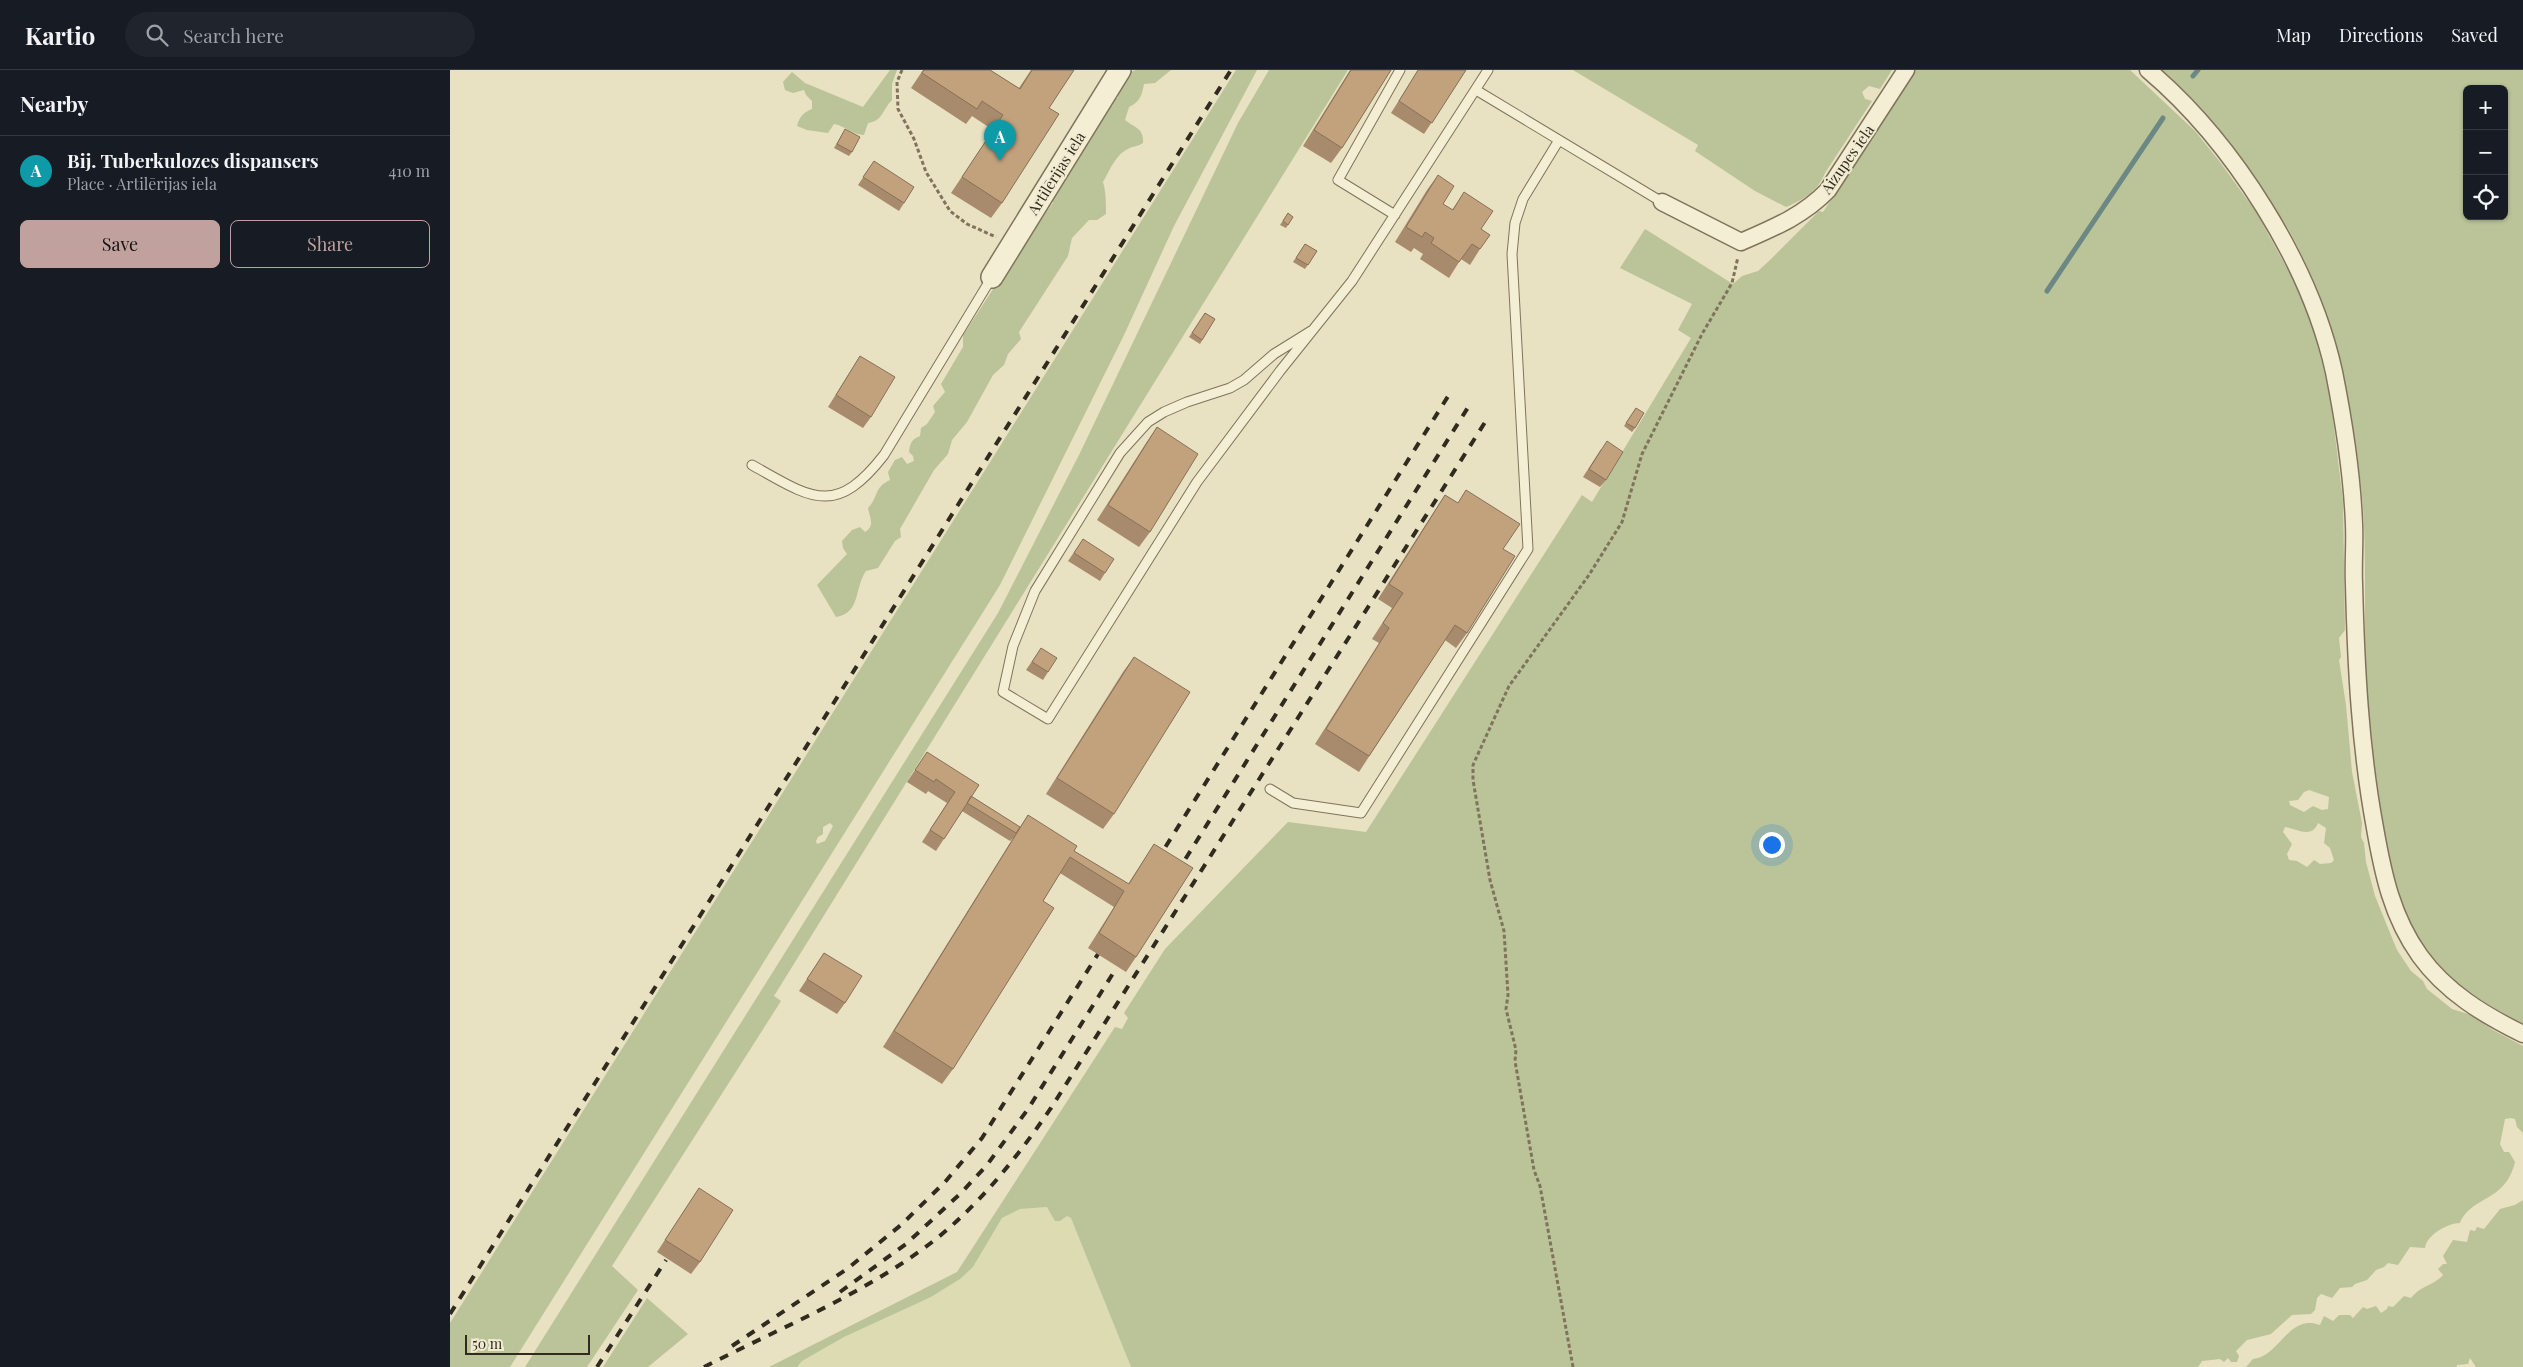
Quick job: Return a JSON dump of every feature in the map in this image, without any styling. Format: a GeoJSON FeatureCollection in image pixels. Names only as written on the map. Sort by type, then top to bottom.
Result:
{"type":"FeatureCollection","features":[{"type":"Feature","properties":{"kind":"street","name":"Artilērijas iela"},"geometry":{"type":"LineString","coordinates":[[992,277],[1120,70]]}},
{"type":"Feature","properties":{"kind":"street","name":"Aizupes iela"},"geometry":{"type":"LineString","coordinates":[[1741,242],[1785,223],[1819,199],[1828,190],[1906,70]]}},
{"type":"Feature","properties":{"kind":"street"},"geometry":{"type":"LineString","coordinates":[[2148,70],[2183,103],[2210,135],[2264,207],[2301,275],[2328,347],[2342,418],[2353,499],[2356,636],[2365,767],[2384,876],[2394,907],[2408,936],[2436,975],[2475,1008],[2523,1034]]}},
{"type":"Feature","properties":{"kind":"street"},"geometry":{"type":"LineString","coordinates":[[1662,202],[1741,242]]}},
{"type":"Feature","properties":{"kind":"lane"},"geometry":{"type":"LineString","coordinates":[[1395,215],[1338,180],[1400,70]]}},
{"type":"Feature","properties":{"kind":"lane"},"geometry":{"type":"LineString","coordinates":[[1311,332],[1274,354],[1244,380],[1230,388],[1164,412],[1134,435],[1120,453],[1035,591],[1013,646],[1003,692],[1048,719],[1197,482],[1230,436],[1352,281],[1488,70]]}},
{"type":"Feature","properties":{"kind":"lane"},"geometry":{"type":"LineString","coordinates":[[1476,90],[1662,202]]}},
{"type":"Feature","properties":{"kind":"lane"},"geometry":{"type":"LineString","coordinates":[[1270,789],[1293,803],[1361,812],[1528,549],[1512,254],[1515,223],[1523,200],[1559,140]]}},
{"type":"Feature","properties":{"kind":"lane"},"geometry":{"type":"LineString","coordinates":[[752,465],[798,491],[820,497],[842,494],[862,481],[884,456],[992,277]]}},
{"type":"Feature","properties":{"kind":"path"},"geometry":{"type":"LineString","coordinates":[[902,70],[897,82],[898,109],[914,139],[926,172],[942,200],[959,219],[1012,245]]}},
{"type":"Feature","properties":{"kind":"path"},"geometry":{"type":"LineString","coordinates":[[1573,1367],[1540,1186],[1534,1170],[1515,1062],[1516,1050],[1506,1009],[1508,996],[1504,931],[1490,880],[1472,780],[1473,764],[1509,686],[1589,575],[1622,522],[1642,454],[1702,334],[1732,283],[1741,242]]}},
{"type":"Feature","properties":{"kind":"green space"},"geometry":{"type":"Polygon","coordinates":[[[890,70],[897,70],[892,84],[892,100],[877,120],[868,123],[864,135],[856,134],[834,124],[828,133],[807,130],[797,126],[802,115],[812,109],[812,101],[804,90],[793,93],[785,90],[783,82],[792,72],[805,83],[863,107],[890,70]]]}},
{"type":"Feature","properties":{"kind":"green space"},"geometry":{"type":"Polygon","coordinates":[[[1136,70],[1171,70],[1155,83],[1144,84],[1140,98],[1129,107],[1125,120],[1140,131],[1143,143],[1124,151],[1113,164],[1103,182],[1106,214],[1097,220],[1089,220],[1072,238],[1068,256],[1019,332],[1021,339],[1008,354],[1004,365],[993,375],[967,422],[952,440],[948,454],[934,470],[900,529],[901,537],[895,541],[878,568],[866,571],[850,611],[836,617],[817,585],[847,554],[843,548],[842,541],[852,530],[860,527],[865,532],[870,527],[871,521],[868,508],[878,489],[890,480],[888,472],[895,460],[902,457],[907,464],[914,461],[913,456],[909,452],[911,444],[915,438],[920,436],[921,428],[927,424],[935,412],[933,406],[945,392],[941,384],[963,347],[963,335],[1053,203],[1052,196],[1075,158],[1087,145],[1088,139],[1105,111],[1112,106],[1114,99],[1118,98],[1128,73],[1136,70]]]}},
{"type":"Feature","properties":{"kind":"green space"},"geometry":{"type":"Polygon","coordinates":[[[1236,70],[1257,70],[1174,226],[1124,335],[1000,585],[510,1367],[450,1367],[450,1323],[1236,70]],[[830,823],[823,827],[823,834],[818,837],[817,844],[825,841],[833,826],[830,823]]]}},
{"type":"Feature","properties":{"kind":"green space"},"geometry":{"type":"Polygon","coordinates":[[[1269,70],[1348,70],[774,996],[781,1001],[612,1266],[638,1290],[587,1367],[525,1367],[998,613],[1079,455],[1238,123],[1269,70]]]}},
{"type":"Feature","properties":{"kind":"green space"},"geometry":{"type":"Polygon","coordinates":[[[1573,70],[1892,70],[1880,89],[1869,86],[1862,92],[1865,99],[1872,101],[1818,185],[1804,198],[1786,207],[1755,191],[1695,151],[1698,145],[1573,70]]]}},
{"type":"Feature","properties":{"kind":"green space"},"geometry":{"type":"Polygon","coordinates":[[[1915,70],[2130,70],[2195,131],[2256,212],[2299,290],[2312,324],[2330,394],[2343,501],[2345,630],[2339,638],[2341,657],[2339,660],[2346,705],[2352,772],[2362,823],[2361,837],[2364,843],[2366,862],[2375,896],[2397,950],[2411,971],[2423,981],[2427,989],[2452,1009],[2471,1015],[2493,1030],[2523,1046],[2523,1133],[2517,1127],[2515,1119],[2505,1119],[2500,1144],[2504,1152],[2509,1152],[2515,1162],[2504,1185],[2472,1207],[2460,1223],[2449,1225],[2438,1231],[2429,1239],[2425,1248],[2410,1247],[2398,1265],[2388,1263],[2376,1270],[2367,1280],[2352,1287],[2340,1288],[2332,1298],[2321,1294],[2317,1298],[2315,1310],[2311,1314],[2292,1315],[2271,1334],[2247,1340],[2236,1351],[2239,1356],[2237,1362],[2231,1362],[2228,1358],[2224,1362],[2220,1359],[2202,1361],[2198,1367],[1131,1367],[1071,1218],[1067,1216],[1060,1221],[1055,1221],[1047,1207],[1020,1209],[1002,1218],[973,1267],[960,1279],[931,1297],[844,1337],[802,1361],[797,1367],[769,1367],[957,1272],[1115,1027],[1122,1029],[1128,1018],[1124,1013],[1165,949],[1288,822],[1366,832],[1582,495],[1592,502],[1691,338],[1678,330],[1692,304],[1620,268],[1645,229],[1733,284],[1742,276],[1758,271],[1819,211],[1823,212],[1915,70]],[[2309,790],[2304,792],[2298,800],[2289,801],[2290,805],[2304,812],[2313,806],[2322,810],[2328,809],[2329,797],[2309,790]],[[2318,823],[2312,831],[2308,832],[2285,827],[2283,832],[2292,844],[2287,854],[2289,860],[2297,861],[2307,867],[2314,860],[2320,864],[2331,863],[2334,860],[2330,848],[2324,843],[2326,828],[2318,823]]]}},
{"type":"Feature","properties":{"kind":"green space"},"geometry":{"type":"Polygon","coordinates":[[[2160,70],[2523,70],[2523,1024],[2491,1006],[2447,974],[2434,961],[2413,932],[2402,905],[2393,876],[2385,833],[2370,731],[2366,679],[2363,503],[2355,443],[2340,363],[2329,321],[2314,280],[2295,241],[2248,167],[2220,132],[2160,70]]]}},
{"type":"Feature","properties":{"kind":"green space"},"geometry":{"type":"Polygon","coordinates":[[[2523,1200],[2523,1367],[2476,1367],[2470,1358],[2468,1364],[2457,1365],[2457,1367],[2246,1367],[2253,1359],[2270,1351],[2300,1325],[2309,1323],[2320,1325],[2324,1316],[2333,1321],[2339,1315],[2350,1315],[2353,1318],[2363,1307],[2367,1309],[2376,1306],[2381,1313],[2388,1306],[2393,1307],[2404,1296],[2411,1298],[2443,1275],[2438,1269],[2443,1264],[2447,1264],[2443,1256],[2453,1240],[2467,1242],[2470,1230],[2475,1231],[2477,1227],[2484,1229],[2500,1209],[2515,1205],[2523,1200]]]}},
{"type":"Feature","properties":{"kind":"green space"},"geometry":{"type":"Polygon","coordinates":[[[1048,1207],[1060,1221],[1067,1216],[1071,1217],[1131,1367],[797,1367],[802,1361],[844,1337],[931,1297],[960,1279],[973,1267],[1002,1218],[1020,1209],[1048,1207]]]}},
{"type":"Feature","properties":{"kind":"green space"},"geometry":{"type":"Polygon","coordinates":[[[647,1298],[688,1334],[648,1367],[603,1367],[647,1298]]]}},
{"type":"Feature","properties":{"kind":"building"},"geometry":{"type":"Polygon","coordinates":[[[924,70],[990,70],[1020,89],[1032,70],[1074,70],[1049,108],[1059,114],[1002,203],[962,177],[1003,115],[982,101],[977,109],[922,73],[924,70]]]}},
{"type":"Feature","properties":{"kind":"building"},"geometry":{"type":"Polygon","coordinates":[[[1351,70],[1391,70],[1342,148],[1314,130],[1351,70]]]}},
{"type":"Feature","properties":{"kind":"building"},"geometry":{"type":"Polygon","coordinates":[[[1418,70],[1466,70],[1432,123],[1399,101],[1418,70]]]}},
{"type":"Feature","properties":{"kind":"building"},"geometry":{"type":"Polygon","coordinates":[[[845,129],[860,137],[852,152],[837,144],[845,129]]]}},
{"type":"Feature","properties":{"kind":"building"},"geometry":{"type":"Polygon","coordinates":[[[874,161],[914,187],[904,203],[863,177],[874,161]]]}},
{"type":"Feature","properties":{"kind":"building"},"geometry":{"type":"Polygon","coordinates":[[[1438,175],[1454,186],[1443,204],[1453,210],[1464,192],[1493,211],[1481,229],[1490,235],[1480,249],[1472,244],[1459,262],[1431,243],[1434,238],[1425,232],[1422,237],[1406,227],[1438,175]]]}},
{"type":"Feature","properties":{"kind":"building"},"geometry":{"type":"Polygon","coordinates":[[[1288,213],[1293,217],[1288,225],[1283,221],[1288,213]]]}},
{"type":"Feature","properties":{"kind":"building"},"geometry":{"type":"Polygon","coordinates":[[[1305,244],[1317,251],[1308,265],[1296,258],[1305,244]]]}},
{"type":"Feature","properties":{"kind":"building"},"geometry":{"type":"Polygon","coordinates":[[[1205,313],[1215,319],[1202,340],[1192,333],[1205,313]]]}},
{"type":"Feature","properties":{"kind":"building"},"geometry":{"type":"Polygon","coordinates":[[[860,356],[895,377],[871,417],[836,395],[860,356]]]}},
{"type":"Feature","properties":{"kind":"building"},"geometry":{"type":"Polygon","coordinates":[[[1636,408],[1644,413],[1635,428],[1626,423],[1636,408]]]}},
{"type":"Feature","properties":{"kind":"building"},"geometry":{"type":"Polygon","coordinates":[[[1157,427],[1198,454],[1150,532],[1108,505],[1157,427]]]}},
{"type":"Feature","properties":{"kind":"building"},"geometry":{"type":"Polygon","coordinates":[[[1607,441],[1623,452],[1606,480],[1589,469],[1607,441]]]}},
{"type":"Feature","properties":{"kind":"building"},"geometry":{"type":"Polygon","coordinates":[[[1466,490],[1520,524],[1503,549],[1515,556],[1467,633],[1455,625],[1369,756],[1326,729],[1389,628],[1383,623],[1403,593],[1389,584],[1445,495],[1458,503],[1466,490]]]}},
{"type":"Feature","properties":{"kind":"building"},"geometry":{"type":"Polygon","coordinates":[[[1083,539],[1114,559],[1105,573],[1074,553],[1083,539]]]}},
{"type":"Feature","properties":{"kind":"building"},"geometry":{"type":"Polygon","coordinates":[[[1041,648],[1057,658],[1048,672],[1032,662],[1041,648]]]}},
{"type":"Feature","properties":{"kind":"building"},"geometry":{"type":"Polygon","coordinates":[[[1134,657],[1190,692],[1114,814],[1057,778],[1134,657]]]}},
{"type":"Feature","properties":{"kind":"building"},"geometry":{"type":"Polygon","coordinates":[[[927,752],[979,785],[944,839],[930,830],[955,792],[936,779],[934,782],[915,770],[927,752]]]}},
{"type":"Feature","properties":{"kind":"building"},"geometry":{"type":"Polygon","coordinates":[[[971,796],[1020,827],[1016,833],[967,803],[971,796]]]}},
{"type":"Feature","properties":{"kind":"building"},"geometry":{"type":"Polygon","coordinates":[[[1028,815],[1077,846],[1074,851],[1129,884],[1154,844],[1193,868],[1136,957],[1099,933],[1124,891],[1070,857],[1043,901],[1054,908],[953,1069],[894,1031],[1028,815]]]}},
{"type":"Feature","properties":{"kind":"building"},"geometry":{"type":"Polygon","coordinates":[[[824,953],[862,976],[845,1003],[807,979],[824,953]]]}},
{"type":"Feature","properties":{"kind":"building"},"geometry":{"type":"Polygon","coordinates":[[[699,1188],[733,1210],[700,1262],[665,1240],[699,1188]]]}},
{"type":"Feature","properties":{"kind":"waterway"},"geometry":{"type":"LineString","coordinates":[[2193,76],[2198,70]]}},
{"type":"Feature","properties":{"kind":"waterway"},"geometry":{"type":"LineString","coordinates":[[2047,291],[2163,118]]}},
{"type":"Feature","properties":{"kind":"railway"},"geometry":{"type":"LineString","coordinates":[[450,1314],[1231,70]]}},
{"type":"Feature","properties":{"kind":"railway"},"geometry":{"type":"LineString","coordinates":[[1156,862],[1452,390]]}},
{"type":"Feature","properties":{"kind":"railway"},"geometry":{"type":"LineString","coordinates":[[1176,874],[1472,401]]}},
{"type":"Feature","properties":{"kind":"railway"},"geometry":{"type":"LineString","coordinates":[[704,1367],[853,1293],[882,1276],[953,1225],[998,1178],[1026,1144],[1051,1108],[1489,416]]}},
{"type":"Feature","properties":{"kind":"railway"},"geometry":{"type":"LineString","coordinates":[[732,1346],[847,1269],[901,1225],[945,1182],[982,1138],[1098,954]]}},
{"type":"Feature","properties":{"kind":"railway"},"geometry":{"type":"LineString","coordinates":[[840,1292],[906,1244],[961,1193],[987,1165],[1028,1109],[1117,967]]}},
{"type":"Feature","properties":{"kind":"railway"},"geometry":{"type":"LineString","coordinates":[[597,1367],[666,1260]]}},
{"type":"Feature","properties":{"kind":"place","name":"Bij. Tuberkulozes dispansers"},"geometry":{"type":"Point","coordinates":[1000,161]}}]}
